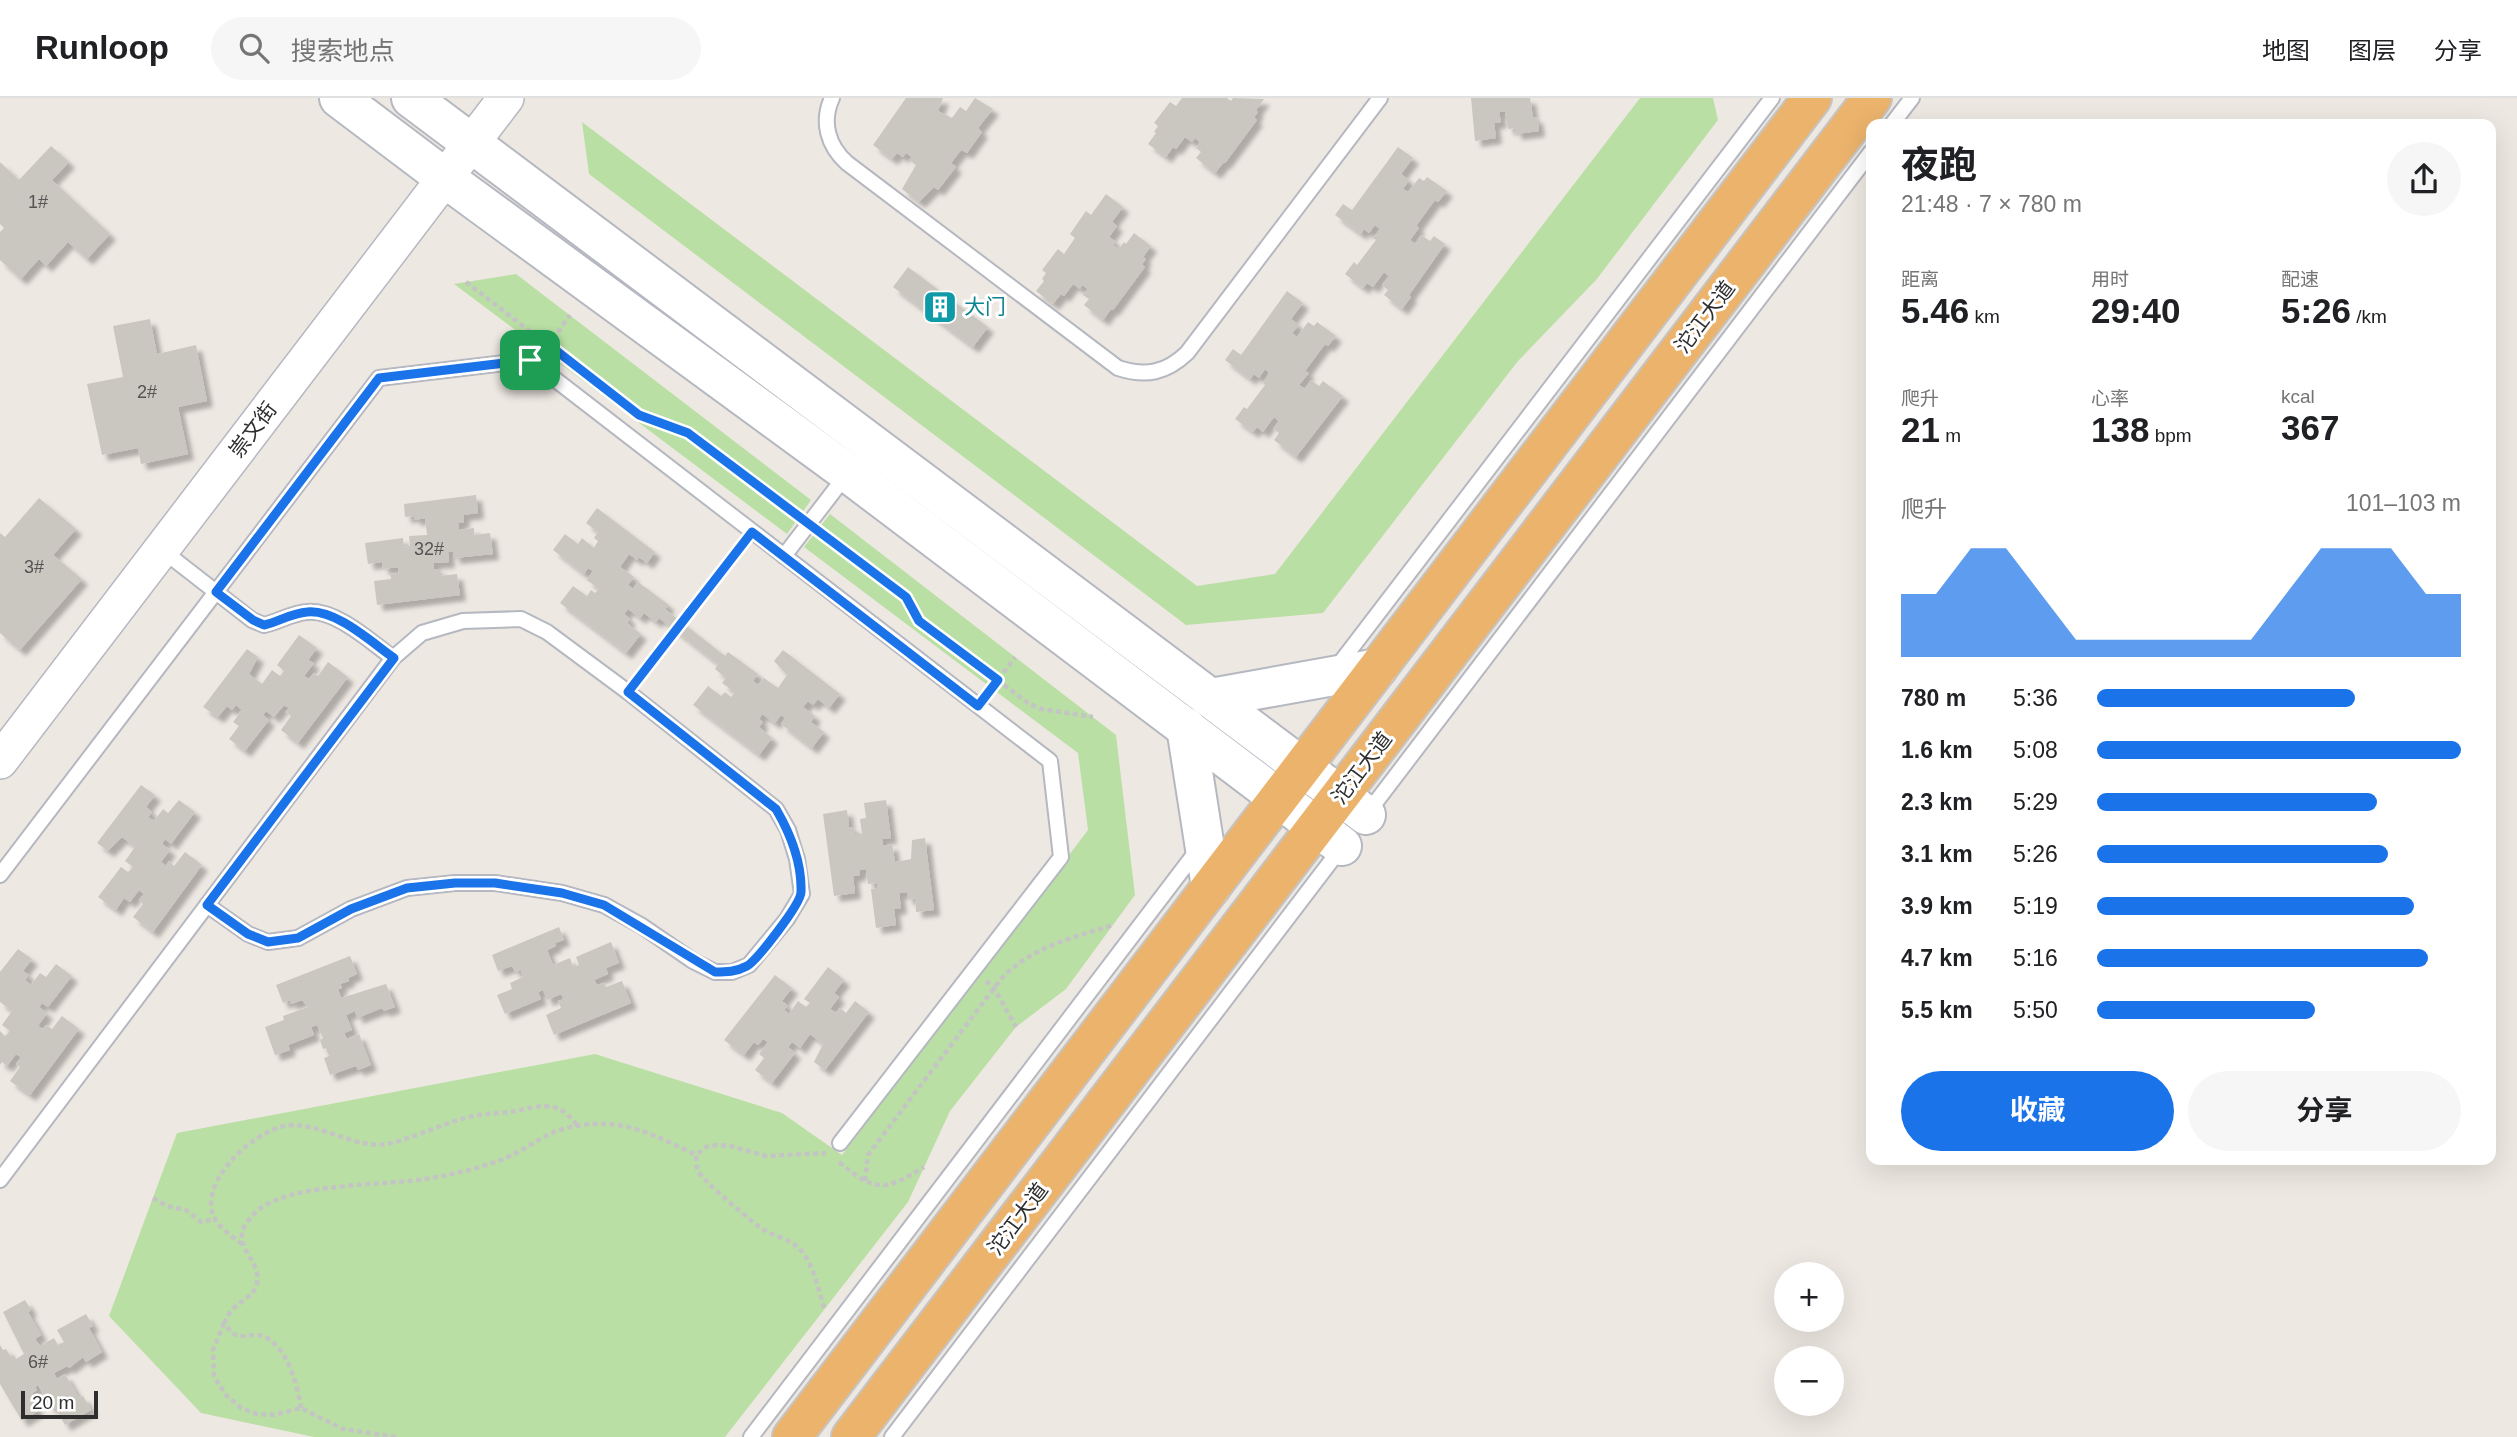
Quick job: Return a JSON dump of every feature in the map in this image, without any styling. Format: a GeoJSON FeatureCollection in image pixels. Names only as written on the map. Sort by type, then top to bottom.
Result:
{"type":"FeatureCollection","features":[{"type":"Feature","properties":{"kind":"highway"},"geometry":{"type":"LineString","coordinates":[[792,1437],[1812,98]]}},
{"type":"Feature","properties":{"kind":"highway","name":"沱江大道"},"geometry":{"type":"LineString","coordinates":[[851,1437],[1345,824],[1872,98]]}},
{"type":"Feature","properties":{"kind":"main road"},"geometry":{"type":"LineString","coordinates":[[339,98],[444,178],[848,472],[1279,798],[1345,824]]}},
{"type":"Feature","properties":{"kind":"main road"},"geometry":{"type":"LineString","coordinates":[[411,98],[1302,767],[1345,824]]}},
{"type":"Feature","properties":{"kind":"main road"},"geometry":{"type":"LineString","coordinates":[[1211,698],[1378,668]]}},
{"type":"Feature","properties":{"kind":"main road"},"geometry":{"type":"LineString","coordinates":[[1186,727],[1211,887]]}},
{"type":"Feature","properties":{"kind":"street","name":"崇文街"},"geometry":{"type":"LineString","coordinates":[[0,761],[506,98]]}},
{"type":"Feature","properties":{"kind":"lane"},"geometry":{"type":"LineString","coordinates":[[832,98],[827,109],[827,132],[837,154],[847,163],[1108,361],[1118,368],[1140,373],[1165,370],[1187,353],[1380,98]]}},
{"type":"Feature","properties":{"kind":"lane"},"geometry":{"type":"LineString","coordinates":[[1331,676],[1772,98]]}},
{"type":"Feature","properties":{"kind":"lane"},"geometry":{"type":"LineString","coordinates":[[1896,119],[1912,98]]}},
{"type":"Feature","properties":{"kind":"lane"},"geometry":{"type":"LineString","coordinates":[[892,1437],[1345,824],[1866,158]]}},
{"type":"Feature","properties":{"kind":"lane"},"geometry":{"type":"LineString","coordinates":[[0,875],[379,378],[530,360],[1050,761],[1061,857],[840,1143]]}},
{"type":"Feature","properties":{"kind":"lane"},"geometry":{"type":"LineString","coordinates":[[784,556],[848,472]]}},
{"type":"Feature","properties":{"kind":"lane"},"geometry":{"type":"LineString","coordinates":[[162,550],[253,620],[264,625],[308,612],[323,614],[345,623],[394,658]]}},
{"type":"Feature","properties":{"kind":"lane"},"geometry":{"type":"LineString","coordinates":[[0,1180],[207,905],[394,658],[422,633],[463,621],[521,620],[547,632],[776,809],[788,830],[797,859],[802,894],[788,919],[749,965],[732,972],[715,972],[604,905],[562,893],[495,883],[455,883],[407,888],[351,909],[298,938],[268,942],[248,934],[207,905]]}},
{"type":"Feature","properties":{"kind":"lane"},"geometry":{"type":"LineString","coordinates":[[751,1437],[1204,842]]}},
{"type":"Feature","properties":{"kind":"path"},"geometry":{"type":"LineString","coordinates":[[466,282],[639,415],[688,433],[906,597],[919,621],[1028,703],[1041,709],[1093,717]]}},
{"type":"Feature","properties":{"kind":"path"},"geometry":{"type":"LineString","coordinates":[[535,364],[570,315]]}},
{"type":"Feature","properties":{"kind":"path"},"geometry":{"type":"LineString","coordinates":[[628,692],[752,532]]}},
{"type":"Feature","properties":{"kind":"path"},"geometry":{"type":"LineString","coordinates":[[978,706],[1014,657]]}},
{"type":"Feature","properties":{"kind":"path"},"geometry":{"type":"LineString","coordinates":[[865,1181],[868,1155],[1014,965],[1034,952],[1113,925]]}},
{"type":"Feature","properties":{"kind":"path"},"geometry":{"type":"LineString","coordinates":[[973,971],[994,988],[1016,1027]]}},
{"type":"Feature","properties":{"kind":"path"},"geometry":{"type":"LineString","coordinates":[[396,1437],[343,1429],[301,1408],[289,1412],[257,1414],[242,1408],[227,1396],[214,1377],[213,1350],[228,1312],[249,1297],[257,1285],[257,1274],[242,1244],[215,1219],[211,1205],[217,1181],[230,1161],[248,1143],[271,1130],[292,1125],[314,1128],[369,1144],[386,1144],[485,1113],[552,1107],[565,1113],[578,1126]]}},
{"type":"Feature","properties":{"kind":"path"},"geometry":{"type":"LineString","coordinates":[[242,1244],[243,1227],[257,1210],[277,1199],[322,1189],[427,1179],[463,1172],[528,1148],[554,1132],[578,1126],[609,1124],[649,1134],[696,1155]]}},
{"type":"Feature","properties":{"kind":"path"},"geometry":{"type":"LineString","coordinates":[[696,1155],[706,1147],[716,1145],[766,1156],[823,1152],[865,1181],[878,1186],[891,1184],[924,1167]]}},
{"type":"Feature","properties":{"kind":"path"},"geometry":{"type":"LineString","coordinates":[[696,1155],[698,1170],[708,1184],[734,1204],[753,1224],[789,1240],[803,1253],[816,1280],[824,1309]]}},
{"type":"Feature","properties":{"kind":"path"},"geometry":{"type":"LineString","coordinates":[[153,1198],[167,1206],[186,1210],[201,1222],[215,1219]]}},
{"type":"Feature","properties":{"kind":"path"},"geometry":{"type":"LineString","coordinates":[[225,1322],[235,1335],[244,1338],[258,1334],[277,1347],[289,1364],[301,1408]]}},
{"type":"Feature","properties":{"kind":"green space"},"geometry":{"type":"Polygon","coordinates":[[[1640,98],[1713,98],[1718,120],[1596,280],[1518,361],[1323,613],[1186,625],[589,174],[582,122],[1197,586],[1275,574],[1640,98]]]}},
{"type":"Feature","properties":{"kind":"green space"},"geometry":{"type":"Polygon","coordinates":[[[516,274],[811,500],[787,534],[454,284],[516,274]]]}},
{"type":"Feature","properties":{"kind":"green space"},"geometry":{"type":"Polygon","coordinates":[[[830,514],[1116,735],[1135,895],[1066,989],[1016,1027],[950,1111],[908,1202],[725,1437],[314,1437],[201,1413],[109,1316],[177,1133],[595,1054],[782,1113],[842,1155],[1088,830],[1078,753],[804,547],[830,514]]]}},
{"type":"Feature","properties":{"kind":"building"},"geometry":{"type":"Polygon","coordinates":[[[906,98],[943,98],[938,111],[952,118],[960,107],[966,111],[975,98],[993,109],[978,128],[982,132],[967,153],[961,150],[951,163],[956,167],[938,190],[934,187],[919,202],[902,189],[916,165],[909,160],[912,157],[906,153],[903,157],[897,153],[892,159],[873,145],[906,98]]]}},
{"type":"Feature","properties":{"kind":"building"},"geometry":{"type":"Polygon","coordinates":[[[1182,98],[1227,98],[1231,101],[1233,98],[1264,99],[1256,110],[1258,112],[1254,117],[1257,120],[1215,173],[1196,158],[1201,152],[1196,148],[1200,142],[1195,138],[1192,142],[1185,137],[1166,157],[1148,144],[1158,126],[1154,123],[1170,102],[1176,106],[1182,98]]]}},
{"type":"Feature","properties":{"kind":"building"},"geometry":{"type":"Polygon","coordinates":[[[1471,98],[1530,98],[1533,118],[1537,117],[1539,131],[1516,134],[1515,128],[1508,129],[1505,111],[1499,112],[1501,122],[1494,123],[1496,138],[1475,141],[1471,98]]]}},
{"type":"Feature","properties":{"kind":"building"},"geometry":{"type":"Polygon","coordinates":[[[51,146],[69,162],[52,180],[110,234],[87,259],[68,242],[46,266],[39,259],[21,279],[0,260],[0,232],[4,228],[0,224],[0,162],[19,180],[51,146]]]}},
{"type":"Feature","properties":{"kind":"building"},"geometry":{"type":"Polygon","coordinates":[[[1398,147],[1413,158],[1401,174],[1409,180],[1403,189],[1408,192],[1419,178],[1424,181],[1427,177],[1447,191],[1438,202],[1435,200],[1416,226],[1419,228],[1410,240],[1415,244],[1421,235],[1430,241],[1434,236],[1445,244],[1402,309],[1384,295],[1388,290],[1382,285],[1389,276],[1384,272],[1373,287],[1367,283],[1363,288],[1345,274],[1354,262],[1357,265],[1376,240],[1373,238],[1380,229],[1375,225],[1369,233],[1364,229],[1361,234],[1335,215],[1343,204],[1352,210],[1398,147]]]}},
{"type":"Feature","properties":{"kind":"building"},"geometry":{"type":"Polygon","coordinates":[[[1106,194],[1123,207],[1112,222],[1117,226],[1109,237],[1116,242],[1113,245],[1119,249],[1134,233],[1151,246],[1143,257],[1146,259],[1142,264],[1145,267],[1103,320],[1084,305],[1089,299],[1083,295],[1088,289],[1082,285],[1080,289],[1073,284],[1064,296],[1061,294],[1053,304],[1036,291],[1044,281],[1042,279],[1046,273],[1042,270],[1058,249],[1064,254],[1075,238],[1070,234],[1086,211],[1091,215],[1106,194]]]}},
{"type":"Feature","properties":{"kind":"building","name":"大门"},"geometry":{"type":"Polygon","coordinates":[[[908,267],[988,327],[973,347],[893,287],[908,267]]]}},
{"type":"Feature","properties":{"kind":"building"},"geometry":{"type":"Polygon","coordinates":[[[1287,291],[1303,303],[1291,319],[1299,325],[1292,333],[1297,337],[1308,322],[1314,326],[1317,322],[1336,336],[1328,346],[1325,344],[1305,371],[1309,373],[1299,385],[1305,389],[1311,380],[1319,386],[1323,381],[1343,396],[1296,457],[1274,440],[1279,433],[1273,429],[1279,421],[1274,417],[1263,432],[1257,427],[1253,432],[1235,419],[1244,407],[1247,409],[1265,385],[1263,383],[1269,373],[1265,369],[1259,378],[1254,374],[1250,379],[1225,360],[1233,349],[1241,355],[1287,291]]]}},
{"type":"Feature","properties":{"kind":"building"},"geometry":{"type":"Polygon","coordinates":[[[150,319],[157,354],[196,345],[207,401],[178,407],[188,454],[141,464],[138,448],[102,455],[87,384],[123,377],[113,326],[150,319]]]}},
{"type":"Feature","properties":{"kind":"building"},"geometry":{"type":"Polygon","coordinates":[[[476,495],[478,513],[463,515],[464,522],[458,523],[459,530],[474,528],[474,535],[490,533],[493,554],[454,558],[453,551],[448,552],[449,562],[433,563],[434,569],[440,569],[440,576],[457,574],[460,595],[377,605],[374,581],[391,579],[391,574],[399,573],[398,567],[383,569],[382,562],[368,564],[365,543],[403,538],[404,547],[410,546],[409,536],[427,535],[425,518],[415,520],[414,516],[405,517],[404,504],[476,495]]]}},
{"type":"Feature","properties":{"kind":"building"},"geometry":{"type":"Polygon","coordinates":[[[39,498],[76,529],[53,555],[82,579],[20,650],[0,633],[0,533],[5,537],[39,498]]]}},
{"type":"Feature","properties":{"kind":"building"},"geometry":{"type":"Polygon","coordinates":[[[597,508],[655,552],[647,563],[629,554],[620,567],[634,577],[628,585],[633,589],[638,582],[669,605],[665,609],[725,656],[728,652],[758,674],[753,681],[758,685],[764,678],[778,688],[787,675],[774,661],[783,650],[840,694],[829,708],[818,699],[813,705],[808,701],[803,707],[815,716],[811,722],[824,732],[812,748],[781,724],[785,718],[781,715],[775,723],[762,714],[759,719],[763,722],[759,727],[772,738],[759,755],[693,705],[708,686],[721,696],[725,692],[731,697],[735,692],[722,683],[726,678],[715,669],[718,664],[659,618],[656,622],[644,613],[640,618],[628,609],[624,614],[630,619],[627,623],[641,634],[626,653],[560,603],[573,586],[587,596],[591,590],[595,593],[599,589],[587,580],[593,571],[588,568],[584,574],[553,550],[565,534],[578,544],[582,538],[594,548],[598,541],[594,538],[598,532],[586,523],[597,508]]]}},
{"type":"Feature","properties":{"kind":"building"},"geometry":{"type":"Polygon","coordinates":[[[299,635],[317,648],[308,660],[314,663],[304,676],[309,679],[314,673],[318,676],[328,662],[348,677],[298,743],[281,730],[291,716],[285,712],[289,708],[284,705],[274,717],[266,711],[263,715],[269,720],[245,751],[229,739],[239,726],[233,722],[242,710],[236,705],[232,710],[227,706],[218,717],[203,707],[247,649],[258,657],[249,674],[262,684],[272,670],[280,676],[284,671],[277,665],[299,635]]]}},
{"type":"Feature","properties":{"kind":"building"},"geometry":{"type":"Polygon","coordinates":[[[141,785],[155,795],[146,807],[152,812],[148,817],[154,821],[163,809],[168,813],[179,800],[195,812],[171,844],[165,839],[162,844],[170,850],[161,862],[166,866],[169,861],[174,866],[185,852],[202,865],[153,932],[133,917],[143,904],[139,900],[144,894],[139,890],[130,902],[124,898],[116,910],[98,897],[121,867],[128,872],[133,867],[125,861],[135,847],[122,837],[108,851],[97,843],[141,785]]]}},
{"type":"Feature","properties":{"kind":"building"},"geometry":{"type":"Polygon","coordinates":[[[886,800],[891,838],[882,839],[883,846],[892,844],[895,862],[911,859],[912,840],[925,838],[934,910],[916,912],[915,898],[907,899],[907,892],[899,893],[901,908],[894,909],[896,925],[876,928],[871,889],[878,888],[877,883],[868,884],[866,869],[860,870],[860,875],[853,876],[855,893],[834,896],[823,814],[847,810],[849,827],[854,827],[855,834],[862,834],[860,819],[866,818],[864,803],[886,800]]]}},
{"type":"Feature","properties":{"kind":"building"},"geometry":{"type":"Polygon","coordinates":[[[559,927],[564,940],[547,950],[553,965],[570,958],[573,967],[579,965],[576,957],[611,942],[619,963],[606,968],[608,974],[594,980],[597,985],[604,983],[606,987],[622,981],[631,1003],[554,1035],[546,1015],[561,1008],[558,1001],[564,999],[561,994],[547,1000],[543,990],[538,992],[541,999],[505,1014],[497,995],[512,989],[510,983],[523,977],[521,970],[515,972],[512,966],[498,971],[492,955],[559,927]]]}},
{"type":"Feature","properties":{"kind":"building"},"geometry":{"type":"Polygon","coordinates":[[[18,949],[32,959],[23,971],[29,975],[25,980],[31,985],[40,973],[46,977],[56,964],[72,976],[48,1007],[42,1003],[39,1007],[47,1013],[38,1026],[43,1029],[46,1025],[52,1029],[62,1016],[79,1029],[30,1095],[10,1081],[20,1067],[16,1064],[21,1057],[16,1054],[7,1066],[2,1062],[0,1065],[0,1031],[5,1036],[10,1031],[2,1025],[12,1011],[0,1002],[0,972],[18,949]]]}},
{"type":"Feature","properties":{"kind":"building"},"geometry":{"type":"Polygon","coordinates":[[[350,956],[357,974],[340,984],[342,988],[338,989],[341,998],[386,984],[395,1007],[384,1011],[382,1008],[357,1018],[355,1011],[346,1015],[352,1030],[344,1033],[347,1039],[359,1034],[371,1065],[358,1070],[356,1066],[330,1075],[324,1058],[329,1056],[326,1048],[323,1049],[320,1040],[323,1038],[317,1025],[311,1027],[314,1035],[288,1045],[290,1050],[275,1055],[265,1027],[284,1020],[283,1016],[308,1007],[302,1000],[291,1004],[290,1000],[283,1003],[276,985],[350,956]]]}},
{"type":"Feature","properties":{"kind":"building"},"geometry":{"type":"Polygon","coordinates":[[[828,967],[844,980],[834,993],[839,997],[830,1009],[837,1013],[840,1008],[846,1013],[855,1001],[869,1012],[825,1070],[814,1062],[823,1044],[810,1034],[800,1048],[792,1042],[788,1047],[795,1053],[772,1083],[755,1070],[764,1058],[759,1054],[768,1042],[763,1039],[758,1045],[754,1042],[744,1055],[724,1040],[775,975],[792,988],[782,1001],[788,1006],[784,1010],[789,1014],[798,1001],[806,1007],[810,1003],[804,999],[828,967]]]}},
{"type":"Feature","properties":{"kind":"building"},"geometry":{"type":"Polygon","coordinates":[[[25,1300],[31,1310],[28,1312],[41,1335],[35,1339],[40,1346],[54,1338],[58,1345],[64,1342],[57,1330],[86,1314],[93,1326],[89,1328],[102,1352],[86,1362],[83,1357],[69,1368],[67,1366],[54,1373],[57,1379],[65,1374],[79,1398],[83,1396],[91,1410],[65,1425],[38,1385],[35,1387],[37,1390],[32,1393],[38,1402],[34,1404],[38,1411],[22,1421],[0,1384],[0,1345],[16,1359],[24,1354],[3,1312],[25,1300]]]}},
{"type":"Feature","properties":{"kind":"place","name":"大门"},"geometry":{"type":"Point","coordinates":[940,307]}},
{"type":"Feature","properties":{"kind":"route"},"geometry":{"type":"LineString","coordinates":[[549,345],[639,415],[688,433],[906,597],[919,621],[998,680],[978,706],[752,532],[628,692],[776,809],[788,830],[797,859],[802,894],[788,919],[749,965],[732,972],[715,972],[693,961],[642,926],[604,905],[562,893],[495,883],[455,883],[407,888],[351,909],[298,938],[268,942],[248,934],[207,905],[394,658],[345,623],[323,614],[308,612],[264,625],[253,620],[216,592],[379,378],[530,360],[535,364],[549,345]]}}]}
